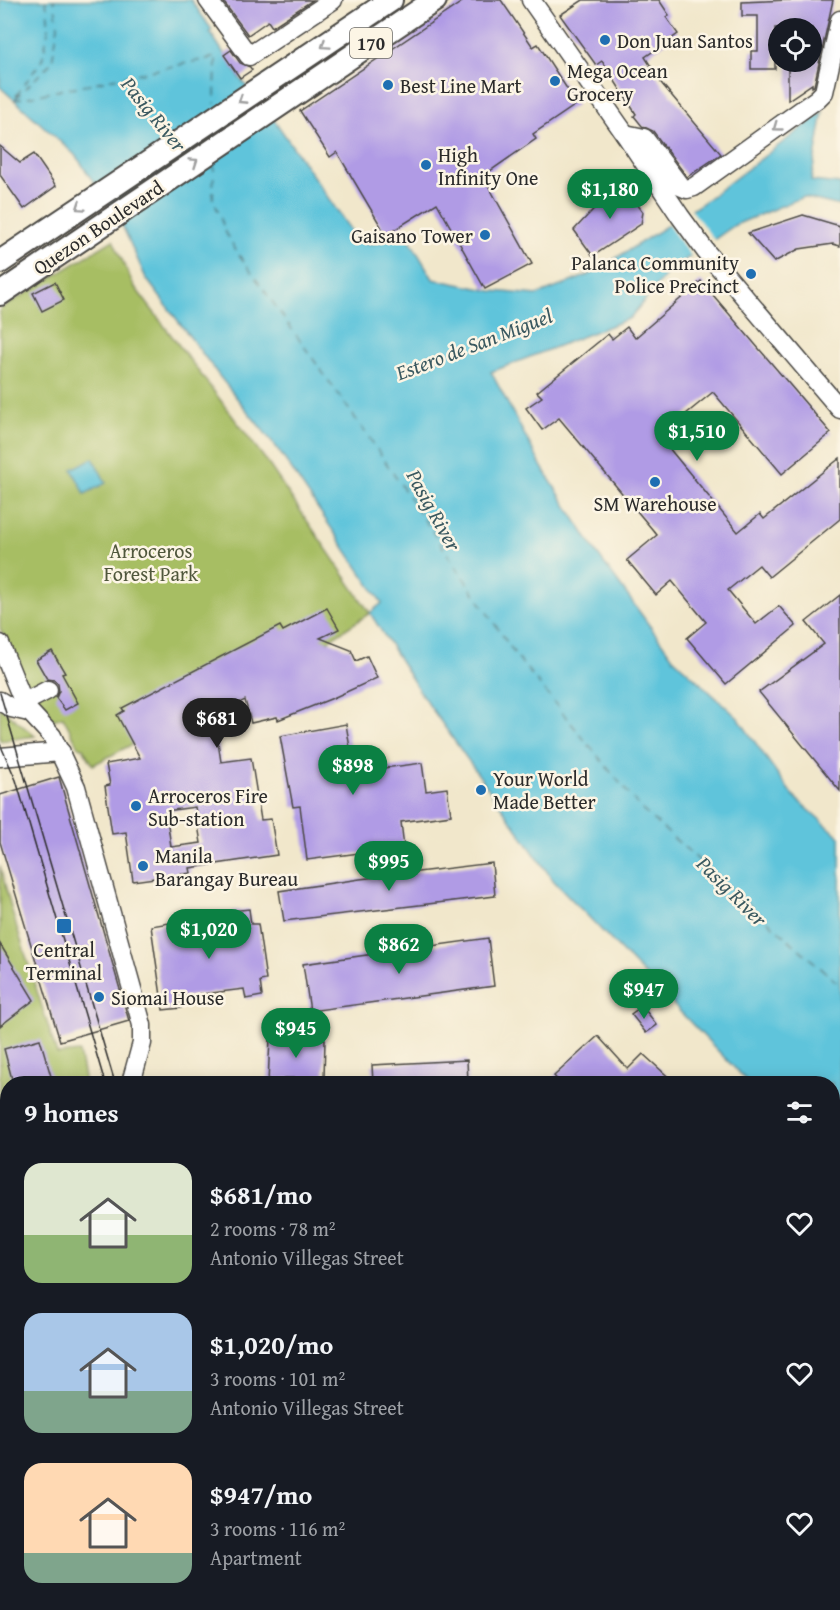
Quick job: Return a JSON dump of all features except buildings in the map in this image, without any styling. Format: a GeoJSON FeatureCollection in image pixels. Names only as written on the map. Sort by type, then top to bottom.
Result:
{"type":"FeatureCollection","features":[{"type":"Feature","properties":{"kind":"main road","name":"Quezon Boulevard"},"geometry":{"type":"LineString","coordinates":[[0,262],[391,0]]}},
{"type":"Feature","properties":{"kind":"main road","name":"Quezon Boulevard"},"geometry":{"type":"LineString","coordinates":[[0,294],[435,0]]}},
{"type":"Feature","properties":{"kind":"street"},"geometry":{"type":"LineString","coordinates":[[208,0],[249,56],[333,0]]}},
{"type":"Feature","properties":{"kind":"street"},"geometry":{"type":"LineString","coordinates":[[531,0],[712,259],[840,409]]}},
{"type":"Feature","properties":{"kind":"street"},"geometry":{"type":"LineString","coordinates":[[625,134],[644,138],[681,186],[687,189],[694,187],[824,92],[840,20]]}},
{"type":"Feature","properties":{"kind":"street"},"geometry":{"type":"LineString","coordinates":[[0,644],[26,707],[49,732],[61,752],[76,787],[142,1025],[142,1043],[133,1076]]}},
{"type":"Feature","properties":{"kind":"street"},"geometry":{"type":"LineString","coordinates":[[0,701],[11,708],[26,707],[48,690]]}},
{"type":"Feature","properties":{"kind":"street"},"geometry":{"type":"LineString","coordinates":[[0,757],[61,752]]}},
{"type":"Feature","properties":{"kind":"green space","name":"Arroceros Forest Park"},"geometry":{"type":"Polygon","coordinates":[[[113,240],[134,286],[265,459],[370,613],[323,644],[93,765],[83,748],[79,747],[63,717],[53,720],[34,704],[0,628],[0,309],[113,240]]]}},
{"type":"Feature","properties":{"kind":"green space"},"geometry":{"type":"Polygon","coordinates":[[[0,707],[35,736],[0,741],[0,707]]]}},
{"type":"Feature","properties":{"kind":"green space"},"geometry":{"type":"Polygon","coordinates":[[[0,866],[57,1054],[79,1052],[84,1076],[0,1076],[0,866]]]}},
{"type":"Feature","properties":{"kind":"water"},"geometry":{"type":"Polygon","coordinates":[[[0,0],[191,0],[212,30],[210,32],[240,78],[277,124],[358,241],[376,243],[405,232],[433,279],[492,291],[538,295],[593,273],[701,204],[823,112],[811,181],[840,184],[840,206],[803,197],[735,225],[668,272],[630,318],[491,372],[543,469],[596,552],[673,658],[738,718],[793,796],[840,837],[840,1076],[742,1076],[553,880],[422,695],[370,613],[382,603],[277,448],[220,377],[146,278],[122,225],[81,163],[0,87],[0,0]]]}},
{"type":"Feature","properties":{"kind":"water"},"geometry":{"type":"Polygon","coordinates":[[[93,458],[106,483],[85,494],[72,469],[93,458]]]}},
{"type":"Feature","properties":{"kind":"pier"},"geometry":{"type":"Polygon","coordinates":[[[690,208],[716,242],[693,259],[668,225],[690,208]]]}},
{"type":"Feature","properties":{"kind":"ferry route"},"geometry":{"type":"LineString","coordinates":[[16,96],[42,60],[49,27],[46,0]]}},
{"type":"Feature","properties":{"kind":"ferry route"},"geometry":{"type":"LineString","coordinates":[[15,99],[52,62],[58,26],[54,0]]}},
{"type":"Feature","properties":{"kind":"ferry route"},"geometry":{"type":"LineString","coordinates":[[14,100],[216,57],[215,104]]}},
{"type":"Feature","properties":{"kind":"ferry route"},"geometry":{"type":"LineString","coordinates":[[214,163],[213,198],[226,233],[237,252],[370,439],[517,657],[641,809],[840,985]]}},
{"type":"Feature","properties":{"kind":"tram line"},"geometry":{"type":"LineString","coordinates":[[0,693],[113,1076]]}},
{"type":"Feature","properties":{"kind":"tram line"},"geometry":{"type":"LineString","coordinates":[[0,744],[16,780],[103,1076]]}},
{"type":"Feature","properties":{"kind":"place","name":"Don Juan Santos"},"geometry":{"type":"Point","coordinates":[605,40]}},
{"type":"Feature","properties":{"kind":"place","name":"Mega Ocean Grocery"},"geometry":{"type":"Point","coordinates":[555,81]}},
{"type":"Feature","properties":{"kind":"place","name":"Best Line Mart"},"geometry":{"type":"Point","coordinates":[388,85]}},
{"type":"Feature","properties":{"kind":"place","name":"High Infinity One"},"geometry":{"type":"Point","coordinates":[426,165]}},
{"type":"Feature","properties":{"kind":"place","name":"Gaisano Tower"},"geometry":{"type":"Point","coordinates":[485,235]}},
{"type":"Feature","properties":{"kind":"place","name":"Palanca Community Police Precinct"},"geometry":{"type":"Point","coordinates":[751,274]}},
{"type":"Feature","properties":{"kind":"place","name":"SM Warehouse"},"geometry":{"type":"Point","coordinates":[655,482]}},
{"type":"Feature","properties":{"kind":"place","name":"Your World Made Better"},"geometry":{"type":"Point","coordinates":[481,790]}},
{"type":"Feature","properties":{"kind":"place","name":"Arroceros Fire Sub-station"},"geometry":{"type":"Point","coordinates":[136,806]}},
{"type":"Feature","properties":{"kind":"place","name":"Manila Barangay Bureau"},"geometry":{"type":"Point","coordinates":[143,866]}},
{"type":"Feature","properties":{"kind":"place","name":"Central Terminal"},"geometry":{"type":"Point","coordinates":[64,926]}},
{"type":"Feature","properties":{"kind":"place","name":"Siomai House"},"geometry":{"type":"Point","coordinates":[99,997]}},
{"type":"Feature","properties":{"kind":"water label","name":"Pasig River"},"geometry":{"type":"Point","coordinates":[154,114]}},
{"type":"Feature","properties":{"kind":"water label","name":"Estero de San Miguel"},"geometry":{"type":"Point","coordinates":[474,344]}},
{"type":"Feature","properties":{"kind":"water label","name":"Pasig River"},"geometry":{"type":"Point","coordinates":[434,510]}},
{"type":"Feature","properties":{"kind":"water label","name":"Pasig River"},"geometry":{"type":"Point","coordinates":[732,891]}}]}
